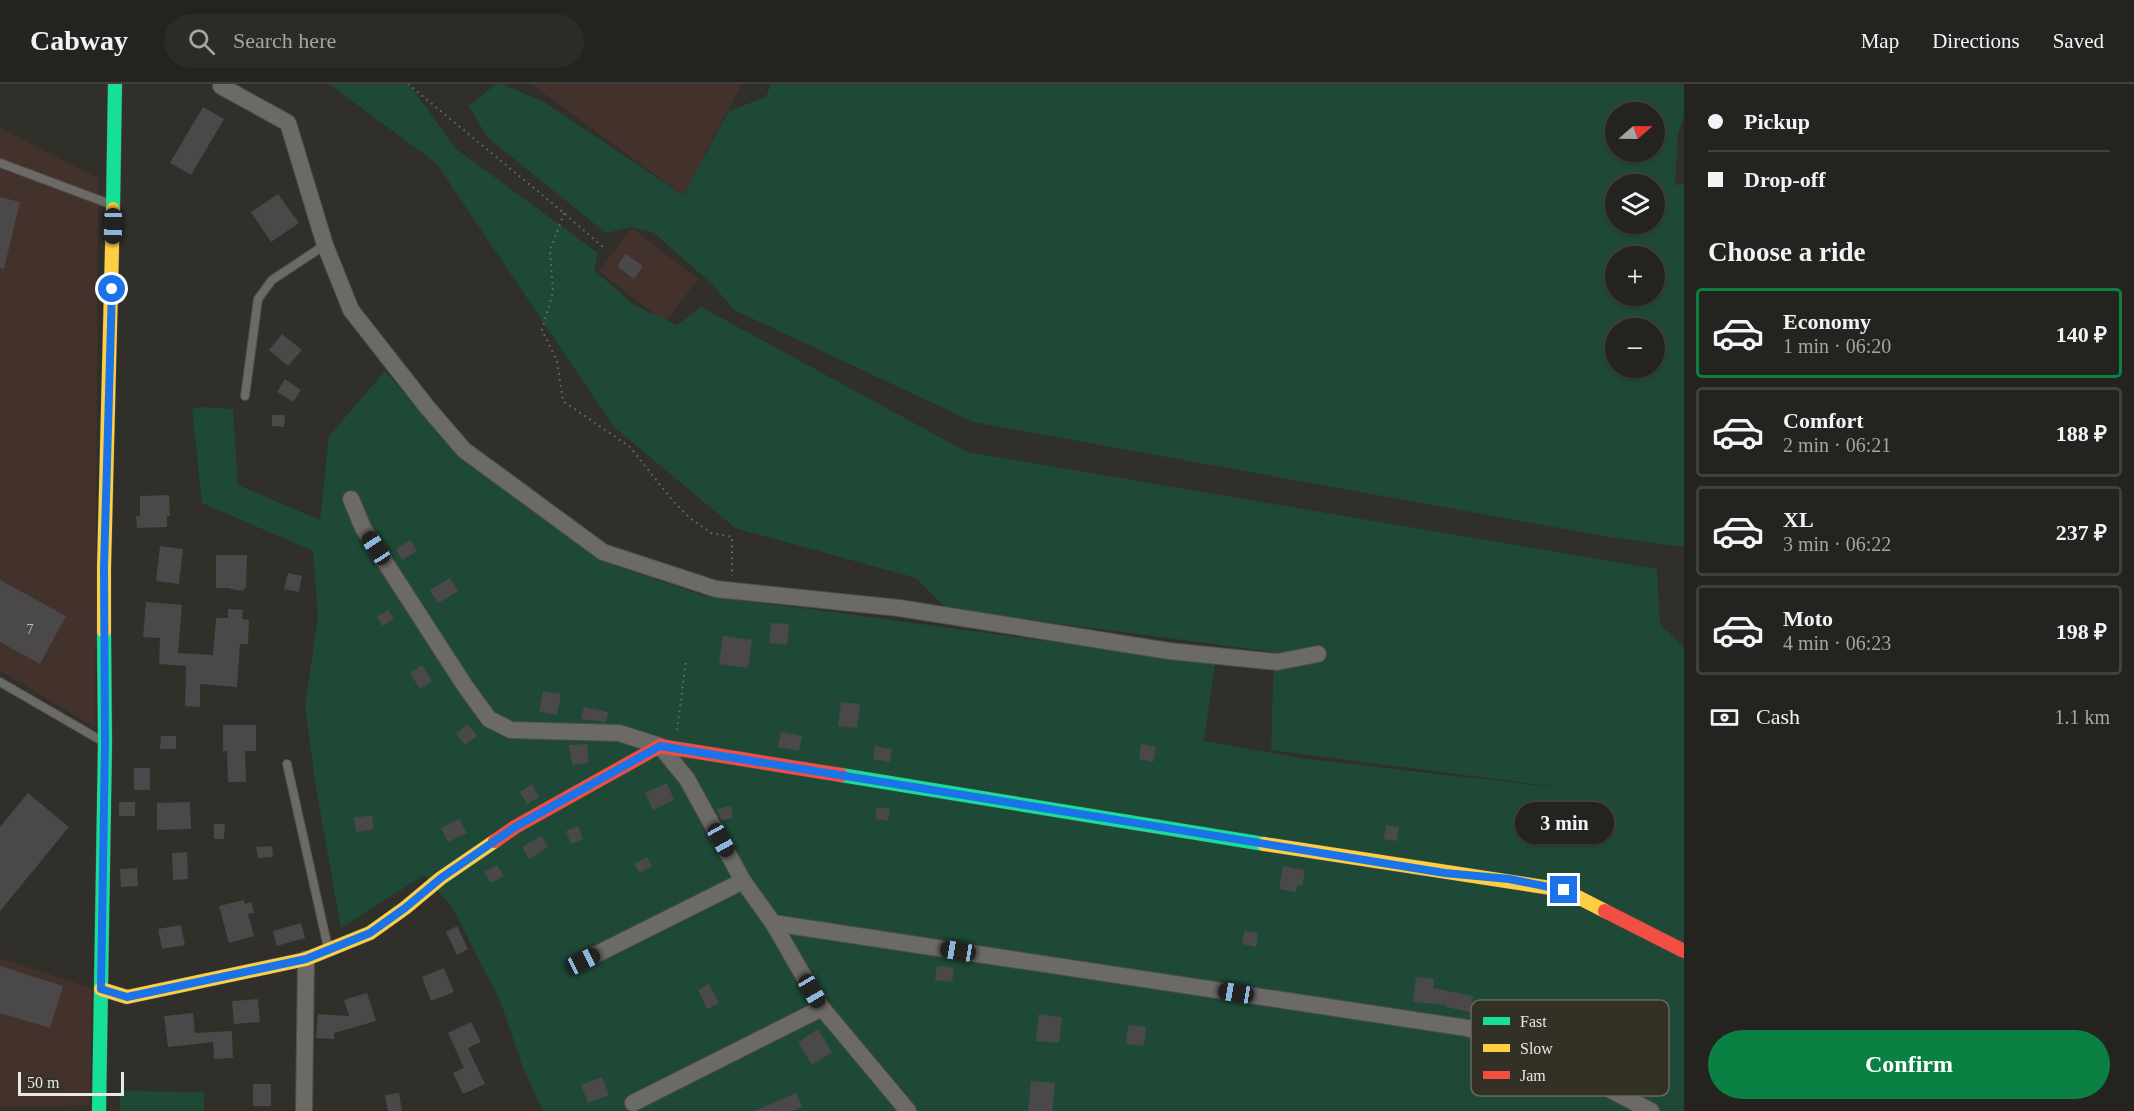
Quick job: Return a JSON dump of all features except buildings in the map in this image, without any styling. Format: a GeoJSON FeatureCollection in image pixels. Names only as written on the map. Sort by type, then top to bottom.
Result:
{"type":"FeatureCollection","features":[{"type":"Feature","properties":{"kind":"street"},"geometry":{"type":"LineString","coordinates":[[99,1111],[105,743],[104,568],[115,84]]}},
{"type":"Feature","properties":{"kind":"street"},"geometry":{"type":"LineString","coordinates":[[220,85],[288,123],[326,245],[351,310],[427,407],[464,450],[603,552],[716,589],[899,608],[1179,652],[1277,662],[1318,654]]}},
{"type":"Feature","properties":{"kind":"street"},"geometry":{"type":"LineString","coordinates":[[351,499],[363,528],[465,686],[489,719],[511,729],[619,733],[667,747],[1445,873],[1509,879],[1564,890],[1684,951]]}},
{"type":"Feature","properties":{"kind":"street"},"geometry":{"type":"LineString","coordinates":[[101,989],[127,997],[321,954],[370,933],[441,878],[515,827],[667,747]]}},
{"type":"Feature","properties":{"kind":"street"},"geometry":{"type":"LineString","coordinates":[[667,747],[743,881],[773,923],[822,1008],[908,1111]]}},
{"type":"Feature","properties":{"kind":"street"},"geometry":{"type":"LineString","coordinates":[[583,961],[743,881]]}},
{"type":"Feature","properties":{"kind":"street"},"geometry":{"type":"LineString","coordinates":[[773,923],[1471,1029]]}},
{"type":"Feature","properties":{"kind":"street"},"geometry":{"type":"LineString","coordinates":[[304,1111],[306,959]]}},
{"type":"Feature","properties":{"kind":"street"},"geometry":{"type":"LineString","coordinates":[[633,1104],[822,1008]]}},
{"type":"Feature","properties":{"kind":"street"},"geometry":{"type":"LineString","coordinates":[[1622,1096],[1651,1111]]}},
{"type":"Feature","properties":{"kind":"lane"},"geometry":{"type":"LineString","coordinates":[[0,163],[113,205]]}},
{"type":"Feature","properties":{"kind":"lane"},"geometry":{"type":"LineString","coordinates":[[245,396],[258,299],[272,279],[326,245]]}},
{"type":"Feature","properties":{"kind":"lane"},"geometry":{"type":"LineString","coordinates":[[0,682],[105,743]]}},
{"type":"Feature","properties":{"kind":"lane"},"geometry":{"type":"LineString","coordinates":[[287,764],[329,949]]}},
{"type":"Feature","properties":{"kind":"path"},"geometry":{"type":"LineString","coordinates":[[408,84],[604,248]]}},
{"type":"Feature","properties":{"kind":"path"},"geometry":{"type":"LineString","coordinates":[[564,213],[550,250],[553,292],[542,330],[557,361],[563,401],[630,447],[672,500],[691,519],[711,533],[732,537],[732,590]]}},
{"type":"Feature","properties":{"kind":"path"},"geometry":{"type":"LineString","coordinates":[[667,747],[686,660]]}},
{"type":"Feature","properties":{"kind":"shaded area"},"geometry":{"type":"Polygon","coordinates":[[[531,84],[742,84],[683,195],[531,84]]]}},
{"type":"Feature","properties":{"kind":"shaded area"},"geometry":{"type":"Polygon","coordinates":[[[0,128],[98,178],[95,727],[0,671],[0,128]]]}},
{"type":"Feature","properties":{"kind":"shaded area"},"geometry":{"type":"Polygon","coordinates":[[[632,228],[698,279],[665,322],[599,271],[632,228]]]}},
{"type":"Feature","properties":{"kind":"shaded area"},"geometry":{"type":"Polygon","coordinates":[[[0,958],[92,988],[90,1105],[0,1107],[0,958]]]}},
{"type":"Feature","properties":{"kind":"green space"},"geometry":{"type":"Polygon","coordinates":[[[329,84],[406,84],[412,88],[455,148],[598,253],[594,270],[634,305],[677,325],[701,307],[967,452],[1657,569],[1660,625],[1684,647],[1684,1111],[543,1111],[523,1068],[501,1003],[452,907],[424,875],[341,928],[316,788],[305,706],[318,617],[313,551],[202,503],[192,409],[202,407],[233,409],[238,485],[320,520],[329,436],[385,371],[449,443],[600,560],[704,596],[1215,664],[1204,741],[1306,759],[1579,790],[1271,750],[1274,652],[947,609],[916,578],[735,528],[614,427],[436,163],[329,84]]]}},
{"type":"Feature","properties":{"kind":"green space"},"geometry":{"type":"Polygon","coordinates":[[[496,84],[502,84],[544,102],[683,195],[729,111],[766,97],[771,84],[1684,84],[1684,116],[1678,134],[1675,185],[1684,184],[1684,547],[1609,537],[973,422],[734,310],[713,285],[653,232],[631,227],[606,233],[487,137],[469,106],[496,84]]]}},
{"type":"Feature","properties":{"kind":"green space"},"geometry":{"type":"Polygon","coordinates":[[[120,1091],[204,1092],[204,1111],[120,1111],[120,1091]]]}},
{"type":"Feature","properties":{"kind":"traffic: fast"},"geometry":{"type":"LineString","coordinates":[[113,209],[115,84]]}},
{"type":"Feature","properties":{"kind":"traffic: fast"},"geometry":{"type":"LineString","coordinates":[[99,1111],[105,743],[104,631]]}},
{"type":"Feature","properties":{"kind":"traffic: fast"},"geometry":{"type":"LineString","coordinates":[[841,775],[1264,844]]}},
{"type":"Feature","properties":{"kind":"traffic: slow"},"geometry":{"type":"LineString","coordinates":[[104,631],[113,209]]}},
{"type":"Feature","properties":{"kind":"traffic: slow"},"geometry":{"type":"LineString","coordinates":[[101,989],[127,997],[306,959],[370,933],[441,878],[495,841]]}},
{"type":"Feature","properties":{"kind":"traffic: slow"},"geometry":{"type":"LineString","coordinates":[[1264,844],[1564,890],[1605,911]]}},
{"type":"Feature","properties":{"kind":"traffic: jam"},"geometry":{"type":"LineString","coordinates":[[495,841],[515,827],[660,746],[841,775]]}},
{"type":"Feature","properties":{"kind":"traffic: jam"},"geometry":{"type":"LineString","coordinates":[[1605,911],[1684,951]]}},
{"type":"Feature","properties":{"kind":"route"},"geometry":{"type":"LineString","coordinates":[[112,289],[104,568],[105,743],[101,989],[127,997],[306,959],[370,933],[441,878],[515,827],[660,746],[1445,873],[1509,879],[1564,890]]}}]}
